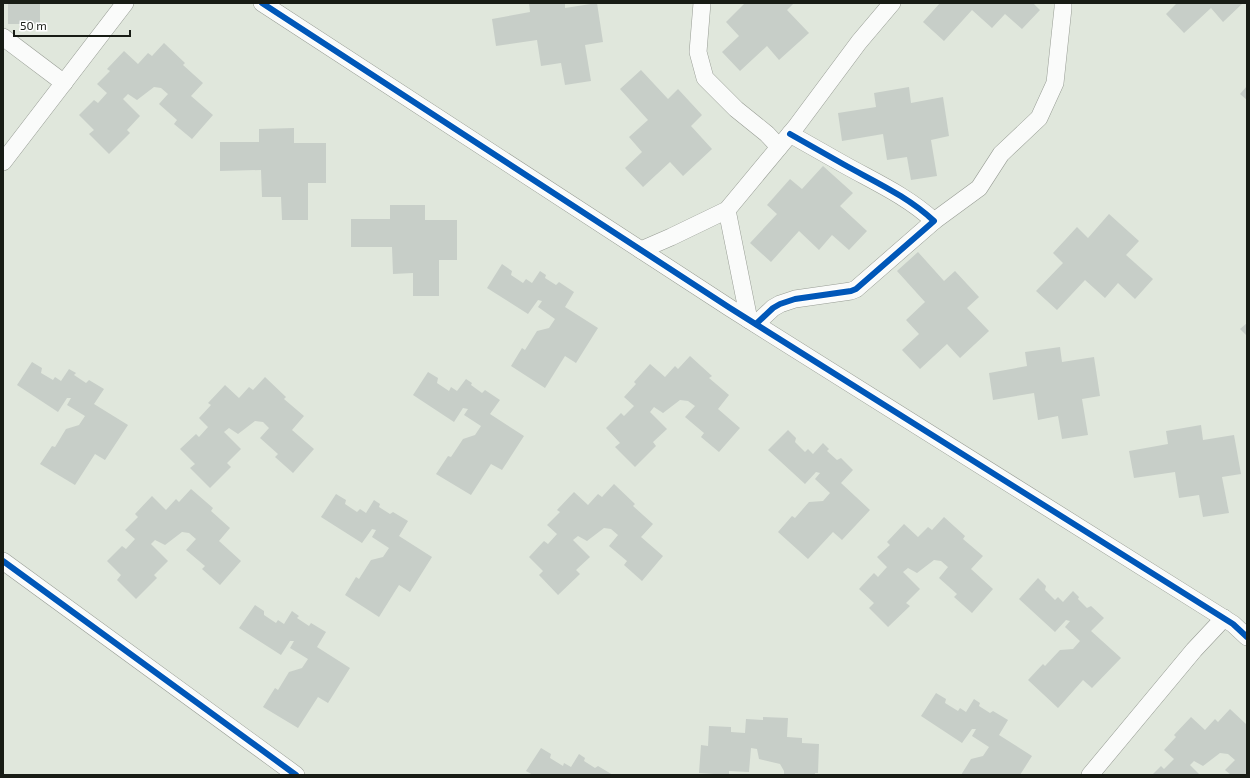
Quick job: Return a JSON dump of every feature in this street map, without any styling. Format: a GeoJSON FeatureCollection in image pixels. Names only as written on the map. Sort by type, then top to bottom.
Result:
{"type":"FeatureCollection","features":[{"type":"Feature","properties":{"kind":"street"},"geometry":{"type":"LineString","coordinates":[[3,162],[125,3]]}},
{"type":"Feature","properties":{"kind":"street"},"geometry":{"type":"LineString","coordinates":[[262,3],[753,322],[1224,618],[1247,637]]}},
{"type":"Feature","properties":{"kind":"street"},"geometry":{"type":"LineString","coordinates":[[702,3],[698,52],[705,78],[736,109],[779,147]]}},
{"type":"Feature","properties":{"kind":"street"},"geometry":{"type":"LineString","coordinates":[[641,250],[727,210],[790,134],[858,42],[892,3]]}},
{"type":"Feature","properties":{"kind":"street"},"geometry":{"type":"LineString","coordinates":[[753,322],[780,304],[795,299],[856,289],[934,221],[979,188],[1001,154],[1039,118],[1055,83],[1063,3]]}},
{"type":"Feature","properties":{"kind":"street"},"geometry":{"type":"LineString","coordinates":[[3,37],[64,83]]}},
{"type":"Feature","properties":{"kind":"street"},"geometry":{"type":"LineString","coordinates":[[790,134],[890,189],[923,211],[934,221]]}},
{"type":"Feature","properties":{"kind":"street"},"geometry":{"type":"LineString","coordinates":[[727,210],[753,322]]}},
{"type":"Feature","properties":{"kind":"street"},"geometry":{"type":"LineString","coordinates":[[3,561],[296,775]]}},
{"type":"Feature","properties":{"kind":"street"},"geometry":{"type":"LineString","coordinates":[[1090,775],[1194,650],[1224,618]]}},
{"type":"Feature","properties":{"kind":"building"},"geometry":{"type":"Polygon","coordinates":[[[8,3],[40,3],[40,24],[8,24],[8,3]]]}},
{"type":"Feature","properties":{"kind":"building"},"geometry":{"type":"Polygon","coordinates":[[[529,3],[565,3],[565,8],[597,3],[603,42],[585,45],[591,81],[565,85],[561,63],[541,66],[537,40],[496,46],[492,19],[530,12],[529,3]]]}},
{"type":"Feature","properties":{"kind":"building"},"geometry":{"type":"Polygon","coordinates":[[[745,3],[794,3],[787,10],[809,33],[779,60],[767,46],[740,71],[722,52],[739,36],[726,22],[745,3]]]}},
{"type":"Feature","properties":{"kind":"building"},"geometry":{"type":"Polygon","coordinates":[[[940,3],[1033,3],[1040,10],[1022,29],[1005,14],[992,28],[972,10],[944,41],[923,22],[940,3]]]}},
{"type":"Feature","properties":{"kind":"building"},"geometry":{"type":"Polygon","coordinates":[[[1177,3],[1243,3],[1223,22],[1211,8],[1184,33],[1166,14],[1177,3]]]}},
{"type":"Feature","properties":{"kind":"building"},"geometry":{"type":"Polygon","coordinates":[[[164,43],[185,63],[183,65],[203,83],[191,96],[213,115],[192,139],[174,124],[177,120],[159,104],[168,94],[161,88],[154,87],[137,100],[128,94],[123,99],[140,116],[127,130],[130,133],[109,154],[89,134],[94,130],[79,115],[94,100],[98,103],[107,93],[97,84],[110,71],[107,69],[124,51],[138,64],[148,53],[152,56],[164,43]]]}},
{"type":"Feature","properties":{"kind":"building"},"geometry":{"type":"Polygon","coordinates":[[[641,70],[668,99],[678,89],[702,115],[691,126],[712,149],[683,176],[670,162],[643,187],[625,168],[642,152],[629,137],[648,120],[620,89],[641,70]]]}},
{"type":"Feature","properties":{"kind":"building"},"geometry":{"type":"Polygon","coordinates":[[[1247,86],[1247,100],[1240,94],[1247,86]]]}},
{"type":"Feature","properties":{"kind":"building"},"geometry":{"type":"Polygon","coordinates":[[[909,87],[911,103],[943,97],[949,136],[931,140],[937,176],[911,180],[907,157],[887,160],[883,134],[842,141],[838,113],[876,107],[874,93],[909,87]]]}},
{"type":"Feature","properties":{"kind":"building"},"geometry":{"type":"Polygon","coordinates":[[[294,128],[294,143],[326,143],[326,183],[308,183],[308,220],[282,220],[281,197],[262,197],[261,170],[220,171],[220,142],[259,142],[259,129],[294,128]]]}},
{"type":"Feature","properties":{"kind":"building"},"geometry":{"type":"Polygon","coordinates":[[[823,166],[853,193],[840,206],[867,231],[849,250],[832,235],[819,250],[799,231],[771,262],[750,243],[777,214],[767,205],[790,179],[802,189],[823,166]]]}},
{"type":"Feature","properties":{"kind":"building"},"geometry":{"type":"Polygon","coordinates":[[[390,205],[425,205],[425,220],[457,220],[457,260],[439,260],[439,296],[413,296],[413,273],[393,274],[392,247],[351,247],[351,219],[390,219],[390,205]]]}},
{"type":"Feature","properties":{"kind":"building"},"geometry":{"type":"Polygon","coordinates":[[[1109,214],[1139,241],[1126,255],[1153,279],[1135,299],[1118,283],[1105,298],[1085,280],[1057,310],[1036,291],[1063,263],[1053,253],[1077,227],[1088,238],[1109,214]]]}},
{"type":"Feature","properties":{"kind":"building"},"geometry":{"type":"Polygon","coordinates":[[[918,252],[944,281],[955,271],[979,297],[967,308],[989,331],[960,358],[947,344],[920,369],[902,350],[919,334],[906,320],[925,302],[897,271],[918,252]]]}},
{"type":"Feature","properties":{"kind":"building"},"geometry":{"type":"Polygon","coordinates":[[[502,264],[512,271],[511,275],[523,283],[526,279],[532,283],[540,271],[546,275],[545,278],[556,285],[559,282],[574,292],[565,307],[598,328],[576,363],[565,356],[545,388],[511,366],[522,348],[525,350],[537,331],[549,328],[555,319],[538,307],[542,301],[538,300],[528,314],[487,288],[502,264]]]}},
{"type":"Feature","properties":{"kind":"building"},"geometry":{"type":"Polygon","coordinates":[[[1247,323],[1247,336],[1240,329],[1247,323]]]}},
{"type":"Feature","properties":{"kind":"building"},"geometry":{"type":"Polygon","coordinates":[[[1060,347],[1062,362],[1094,357],[1100,396],[1082,399],[1088,435],[1062,439],[1058,416],[1038,420],[1034,393],[993,400],[989,373],[1027,366],[1025,352],[1060,347]]]}},
{"type":"Feature","properties":{"kind":"building"},"geometry":{"type":"Polygon","coordinates":[[[690,356],[712,376],[709,378],[729,395],[718,409],[740,428],[719,452],[701,437],[704,433],[685,417],[695,406],[688,401],[680,400],[663,413],[654,407],[650,412],[667,429],[653,442],[656,446],[635,467],[615,447],[620,443],[606,428],[621,413],[624,416],[634,406],[624,397],[636,384],[634,382],[650,364],[665,377],[675,366],[678,369],[690,356]]]}},
{"type":"Feature","properties":{"kind":"building"},"geometry":{"type":"Polygon","coordinates":[[[32,362],[42,368],[41,373],[53,380],[55,377],[61,381],[69,369],[76,373],[74,375],[86,383],[89,380],[104,389],[94,404],[128,425],[105,460],[95,454],[75,485],[40,464],[52,446],[55,447],[66,429],[79,425],[85,416],[67,405],[71,398],[67,398],[58,412],[17,385],[32,362]]]}},
{"type":"Feature","properties":{"kind":"building"},"geometry":{"type":"Polygon","coordinates":[[[428,372],[438,378],[437,383],[449,391],[451,387],[457,391],[466,379],[472,383],[471,385],[482,393],[485,390],[500,400],[490,414],[524,436],[502,470],[491,464],[471,495],[436,474],[448,456],[451,457],[463,439],[475,435],[481,426],[464,415],[468,409],[463,408],[454,422],[413,395],[428,372]]]}},
{"type":"Feature","properties":{"kind":"building"},"geometry":{"type":"Polygon","coordinates":[[[265,377],[286,397],[284,399],[304,416],[292,430],[314,449],[293,473],[275,457],[278,454],[260,438],[269,428],[263,422],[255,421],[238,434],[229,428],[224,432],[241,449],[227,463],[231,467],[210,488],[190,468],[195,464],[180,449],[196,434],[199,437],[208,427],[199,418],[211,405],[208,403],[225,385],[239,398],[249,387],[253,390],[265,377]]]}},
{"type":"Feature","properties":{"kind":"building"},"geometry":{"type":"Polygon","coordinates":[[[1201,425],[1203,440],[1234,435],[1241,474],[1222,477],[1229,513],[1203,517],[1199,495],[1179,498],[1175,472],[1134,478],[1129,451],[1168,444],[1166,431],[1201,425]]]}},
{"type":"Feature","properties":{"kind":"building"},"geometry":{"type":"Polygon","coordinates":[[[788,430],[796,438],[795,442],[805,452],[808,449],[813,454],[823,443],[829,449],[827,451],[837,460],[841,458],[853,470],[841,483],[870,510],[842,540],[833,532],[808,559],[778,532],[792,516],[795,518],[809,502],[823,501],[830,493],[815,479],[820,473],[816,472],[805,484],[768,450],[788,430]]]}},
{"type":"Feature","properties":{"kind":"building"},"geometry":{"type":"Polygon","coordinates":[[[614,484],[635,504],[633,506],[653,524],[641,537],[663,556],[642,581],[624,565],[627,561],[609,546],[618,535],[611,529],[604,528],[587,541],[578,536],[573,540],[590,557],[576,570],[580,574],[558,595],[539,575],[543,571],[529,557],[544,541],[548,544],[557,534],[547,525],[560,512],[557,510],[574,492],[588,505],[598,494],[602,497],[614,484]]]}},
{"type":"Feature","properties":{"kind":"building"},"geometry":{"type":"Polygon","coordinates":[[[191,489],[213,508],[211,511],[230,528],[219,541],[241,561],[220,585],[202,569],[205,566],[186,550],[196,539],[189,533],[182,532],[165,545],[155,540],[151,544],[168,561],[154,575],[157,578],[136,599],[117,580],[121,575],[107,561],[122,546],[126,549],[135,539],[125,530],[138,517],[135,514],[152,496],[166,510],[176,499],[179,502],[191,489]]]}},
{"type":"Feature","properties":{"kind":"building"},"geometry":{"type":"Polygon","coordinates":[[[336,494],[346,500],[345,504],[357,512],[360,509],[366,513],[374,500],[380,504],[379,507],[390,514],[393,512],[408,521],[399,536],[432,557],[410,592],[399,585],[379,617],[345,595],[356,577],[359,579],[371,560],[383,557],[389,548],[372,537],[376,530],[372,529],[362,543],[321,517],[336,494]]]}},
{"type":"Feature","properties":{"kind":"building"},"geometry":{"type":"Polygon","coordinates":[[[944,517],[965,536],[963,539],[983,556],[971,569],[993,589],[972,613],[954,597],[957,594],[939,578],[948,567],[941,561],[934,560],[917,573],[908,568],[903,572],[920,589],[906,603],[910,606],[888,627],[869,608],[874,603],[859,589],[874,573],[878,577],[887,567],[877,557],[890,545],[887,542],[904,524],[918,537],[928,527],[932,530],[944,517]]]}},
{"type":"Feature","properties":{"kind":"building"},"geometry":{"type":"Polygon","coordinates":[[[1038,578],[1046,586],[1045,590],[1055,600],[1058,597],[1063,602],[1073,591],[1079,597],[1078,599],[1087,608],[1091,606],[1104,618],[1091,631],[1121,658],[1092,688],[1083,680],[1058,708],[1028,680],[1043,664],[1045,666],[1060,650],[1073,649],[1080,641],[1065,627],[1070,621],[1066,620],[1055,632],[1019,599],[1038,578]]]}},
{"type":"Feature","properties":{"kind":"building"},"geometry":{"type":"Polygon","coordinates":[[[255,605],[264,611],[264,615],[276,623],[278,620],[284,624],[292,611],[299,616],[297,618],[309,626],[311,623],[326,632],[317,647],[350,668],[328,703],[318,697],[298,728],[263,707],[275,688],[278,690],[289,672],[302,668],[308,659],[290,648],[294,641],[290,641],[281,655],[239,628],[255,605]]]}},
{"type":"Feature","properties":{"kind":"building"},"geometry":{"type":"Polygon","coordinates":[[[936,693],[946,699],[945,703],[958,711],[960,708],[966,712],[974,699],[980,703],[979,706],[990,713],[993,711],[1008,720],[999,735],[1032,756],[1020,775],[961,775],[971,759],[983,756],[989,747],[972,736],[976,729],[972,729],[962,743],[921,716],[936,693]]]}},
{"type":"Feature","properties":{"kind":"building"},"geometry":{"type":"Polygon","coordinates":[[[1230,709],[1247,725],[1247,775],[1231,775],[1225,770],[1235,760],[1228,754],[1220,753],[1203,766],[1194,761],[1190,765],[1200,775],[1152,775],[1161,766],[1164,769],[1174,759],[1164,750],[1176,737],[1174,735],[1191,717],[1205,730],[1215,719],[1218,722],[1230,709]]]}},
{"type":"Feature","properties":{"kind":"building"},"geometry":{"type":"Polygon","coordinates":[[[763,717],[788,718],[787,737],[802,738],[802,743],[819,744],[818,773],[815,773],[815,775],[784,775],[784,771],[780,764],[759,759],[757,749],[751,748],[749,772],[729,771],[729,775],[699,773],[701,745],[708,746],[709,726],[731,727],[731,732],[745,733],[746,719],[763,720],[763,717]]]}},
{"type":"Feature","properties":{"kind":"building"},"geometry":{"type":"Polygon","coordinates":[[[541,748],[551,754],[550,758],[563,766],[564,763],[571,767],[579,754],[585,758],[584,761],[595,768],[598,766],[613,775],[533,775],[526,771],[541,748]]]}},
{"type":"Feature","properties":{"kind":"cycle path"},"geometry":{"type":"LineString","coordinates":[[262,3],[730,308],[1233,624],[1247,637]]}},
{"type":"Feature","properties":{"kind":"cycle path"},"geometry":{"type":"LineString","coordinates":[[756,324],[773,308],[780,304],[795,299],[856,289],[934,221],[902,197],[790,134]]}},
{"type":"Feature","properties":{"kind":"cycle path"},"geometry":{"type":"LineString","coordinates":[[3,561],[296,775]]}}]}
